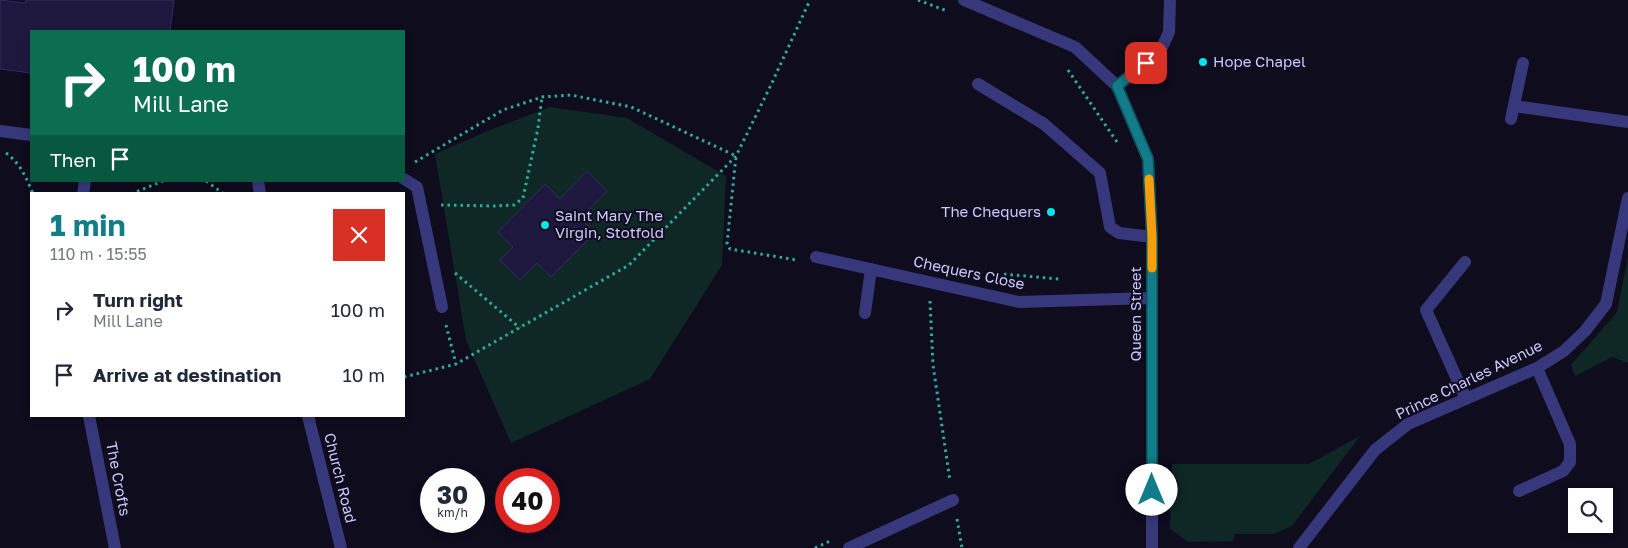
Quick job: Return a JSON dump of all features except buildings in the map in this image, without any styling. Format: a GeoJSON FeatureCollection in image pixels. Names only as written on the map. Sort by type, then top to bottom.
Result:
{"type":"FeatureCollection","features":[{"type":"Feature","properties":{"kind":"street"},"geometry":{"type":"LineString","coordinates":[[964,0],[1075,47],[1117,86],[1160,52],[1169,32],[1170,0]]}},
{"type":"Feature","properties":{"kind":"street"},"geometry":{"type":"LineString","coordinates":[[1511,119],[1523,63]]}},
{"type":"Feature","properties":{"kind":"street"},"geometry":{"type":"LineString","coordinates":[[978,84],[1044,124],[1100,173],[1110,227],[1119,233],[1152,237]]}},
{"type":"Feature","properties":{"kind":"street","name":"Queen Street"},"geometry":{"type":"LineString","coordinates":[[1117,86],[1148,159],[1152,237],[1152,548]]}},
{"type":"Feature","properties":{"kind":"street"},"geometry":{"type":"LineString","coordinates":[[1514,106],[1628,122]]}},
{"type":"Feature","properties":{"kind":"street"},"geometry":{"type":"LineString","coordinates":[[0,131],[30,135]]}},
{"type":"Feature","properties":{"kind":"street"},"geometry":{"type":"LineString","coordinates":[[405,180],[417,186],[442,307]]}},
{"type":"Feature","properties":{"kind":"street","name":"Prince Charles Avenue"},"geometry":{"type":"LineString","coordinates":[[1298,548],[1375,450],[1408,424],[1537,368],[1564,351],[1585,331],[1606,304],[1628,198]]}},
{"type":"Feature","properties":{"kind":"street","name":"Chequers Close"},"geometry":{"type":"LineString","coordinates":[[816,257],[1019,302],[1152,298]]}},
{"type":"Feature","properties":{"kind":"street"},"geometry":{"type":"LineString","coordinates":[[1465,262],[1426,310],[1466,399]]}},
{"type":"Feature","properties":{"kind":"street"},"geometry":{"type":"LineString","coordinates":[[865,314],[871,269]]}},
{"type":"Feature","properties":{"kind":"street"},"geometry":{"type":"LineString","coordinates":[[1519,491],[1563,471],[1570,462],[1570,444],[1537,368]]}},
{"type":"Feature","properties":{"kind":"street","name":"The Crofts"},"geometry":{"type":"LineString","coordinates":[[89,417],[115,548]]}},
{"type":"Feature","properties":{"kind":"street","name":"Church Road"},"geometry":{"type":"LineString","coordinates":[[308,417],[341,548]]}},
{"type":"Feature","properties":{"kind":"street"},"geometry":{"type":"LineString","coordinates":[[849,548],[953,500]]}},
{"type":"Feature","properties":{"kind":"path"},"geometry":{"type":"LineString","coordinates":[[405,377],[456,364],[629,265],[736,156],[810,0]]}},
{"type":"Feature","properties":{"kind":"path"},"geometry":{"type":"LineString","coordinates":[[918,0],[954,14]]}},
{"type":"Feature","properties":{"kind":"path"},"geometry":{"type":"LineString","coordinates":[[1063,62],[1120,145]]}},
{"type":"Feature","properties":{"kind":"path"},"geometry":{"type":"LineString","coordinates":[[412,164],[503,110],[542,97],[571,94],[630,106],[736,156]]}},
{"type":"Feature","properties":{"kind":"path"},"geometry":{"type":"LineString","coordinates":[[421,206],[447,204],[514,205],[523,198],[538,128],[542,97]]}},
{"type":"Feature","properties":{"kind":"path"},"geometry":{"type":"LineString","coordinates":[[0,148],[13,158],[27,178],[32,192]]}},
{"type":"Feature","properties":{"kind":"path"},"geometry":{"type":"LineString","coordinates":[[736,156],[727,244],[730,249],[806,261],[816,257]]}},
{"type":"Feature","properties":{"kind":"path"},"geometry":{"type":"LineString","coordinates":[[136,192],[161,182]]}},
{"type":"Feature","properties":{"kind":"path"},"geometry":{"type":"LineString","coordinates":[[207,182],[221,192]]}},
{"type":"Feature","properties":{"kind":"path"},"geometry":{"type":"LineString","coordinates":[[435,273],[452,270],[520,328]]}},
{"type":"Feature","properties":{"kind":"path"},"geometry":{"type":"LineString","coordinates":[[930,281],[933,366],[962,548]]}},
{"type":"Feature","properties":{"kind":"path"},"geometry":{"type":"LineString","coordinates":[[442,307],[456,364]]}},
{"type":"Feature","properties":{"kind":"green space"},"geometry":{"type":"Polygon","coordinates":[[[550,107],[627,118],[726,176],[722,265],[650,379],[511,443],[466,340],[435,154],[550,107]]]}},
{"type":"Feature","properties":{"kind":"green space"},"geometry":{"type":"Polygon","coordinates":[[[1628,256],[1628,363],[1612,357],[1575,376],[1571,365],[1617,312],[1628,256]]]}},
{"type":"Feature","properties":{"kind":"green space"},"geometry":{"type":"Polygon","coordinates":[[[1360,436],[1292,526],[1274,534],[1235,534],[1233,541],[1188,542],[1170,529],[1172,464],[1309,464],[1360,436]]]}},
{"type":"Feature","properties":{"kind":"slow traffic"},"geometry":{"type":"LineString","coordinates":[[1149,179],[1152,268]]}},
{"type":"Feature","properties":{"kind":"place","name":"Hope Chapel"},"geometry":{"type":"Point","coordinates":[1203,62]}},
{"type":"Feature","properties":{"kind":"place","name":"The Chequers"},"geometry":{"type":"Point","coordinates":[1051,212]}},
{"type":"Feature","properties":{"kind":"place","name":"Saint Mary The Virgin, Stotfold"},"geometry":{"type":"Point","coordinates":[545,225]}},
{"type":"Feature","properties":{"kind":"route"},"geometry":{"type":"LineString","coordinates":[[1146,63],[1117,86],[1148,159],[1152,237],[1152,490]]}}]}
